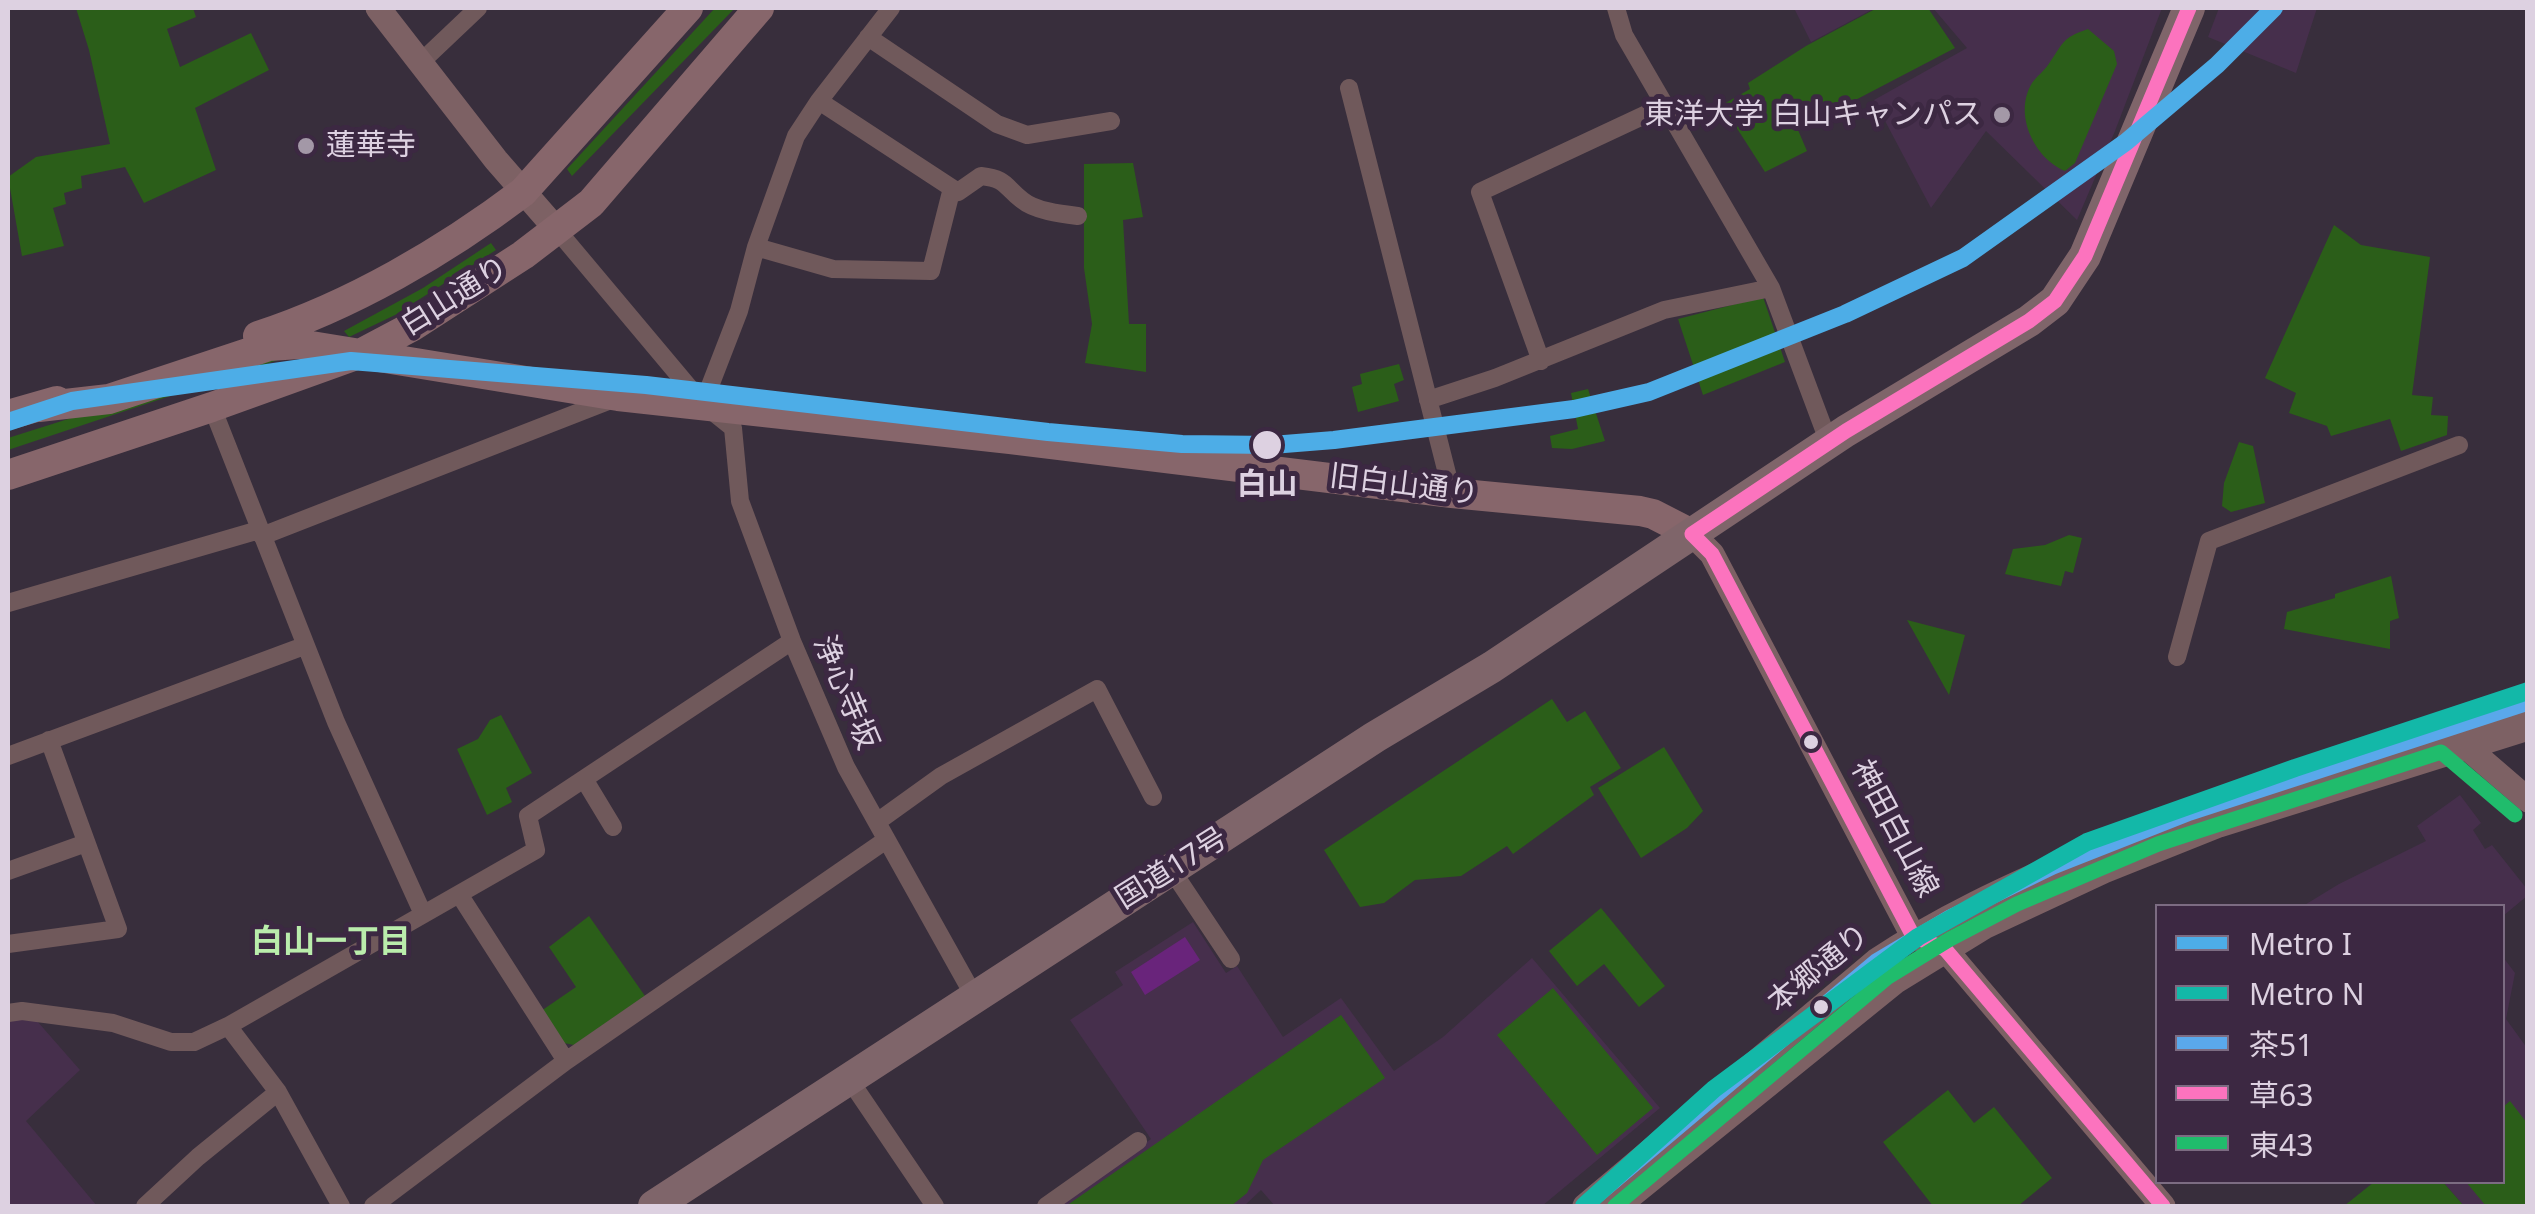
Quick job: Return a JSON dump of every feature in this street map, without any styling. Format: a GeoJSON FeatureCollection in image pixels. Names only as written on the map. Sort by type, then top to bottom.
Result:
{"type":"FeatureCollection","features":[{"type":"Feature","properties":{"kind":"highway"},"geometry":{"type":"LineString","coordinates":[[1692,534],[2055,301],[2085,256],[2189,8]]}},
{"type":"Feature","properties":{"kind":"highway","name":"国道17号"},"geometry":{"type":"LineString","coordinates":[[654,1206],[1692,534]]}},
{"type":"Feature","properties":{"kind":"main road"},"geometry":{"type":"LineString","coordinates":[[378,8],[522,192],[557,230]]}},
{"type":"Feature","properties":{"kind":"main road","name":"白山通り"},"geometry":{"type":"LineString","coordinates":[[8,415],[266,334],[345,303],[490,216],[522,192],[688,8]]}},
{"type":"Feature","properties":{"kind":"main road","name":"白山通り"},"geometry":{"type":"LineString","coordinates":[[8,475],[362,353],[413,326],[557,230],[591,202],[759,8]]}},
{"type":"Feature","properties":{"kind":"main road","name":"旧白山通り"},"geometry":{"type":"LineString","coordinates":[[39,407],[110,399],[270,346],[299,344],[618,396],[1640,511],[1692,534]]}},
{"type":"Feature","properties":{"kind":"main road","name":"神田白山線"},"geometry":{"type":"LineString","coordinates":[[1692,534],[1712,554],[1913,936],[1945,949],[2163,1206]]}},
{"type":"Feature","properties":{"kind":"main road","name":"本郷通り"},"geometry":{"type":"LineString","coordinates":[[1614,1201],[1876,961],[1913,936],[1972,904],[2135,833],[2288,778],[2528,703]]}},
{"type":"Feature","properties":{"kind":"main road","name":"本郷通り"},"geometry":{"type":"LineString","coordinates":[[1585,1206],[1614,1201],[1896,981],[1945,949],[2060,891],[2218,826],[2528,728]]}},
{"type":"Feature","properties":{"kind":"main road"},"geometry":{"type":"LineString","coordinates":[[2444,730],[2468,746],[2528,800]]}},
{"type":"Feature","properties":{"kind":"street"},"geometry":{"type":"LineString","coordinates":[[420,62],[478,8]]}},
{"type":"Feature","properties":{"kind":"street"},"geometry":{"type":"LineString","coordinates":[[704,404],[739,312],[756,247],[796,136],[818,100],[891,8]]}},
{"type":"Feature","properties":{"kind":"street"},"geometry":{"type":"LineString","coordinates":[[1616,8],[1624,35],[1771,288],[1829,443]]}},
{"type":"Feature","properties":{"kind":"street"},"geometry":{"type":"LineString","coordinates":[[868,37],[997,124],[1021,133],[1111,121]]}},
{"type":"Feature","properties":{"kind":"street"},"geometry":{"type":"LineString","coordinates":[[1349,88],[1452,492]]}},
{"type":"Feature","properties":{"kind":"street"},"geometry":{"type":"LineString","coordinates":[[818,100],[952,188],[964,190],[981,176],[990,177],[1007,182],[1031,206],[1078,216]]}},
{"type":"Feature","properties":{"kind":"street"},"geometry":{"type":"LineString","coordinates":[[1541,360],[1480,192],[1666,105]]}},
{"type":"Feature","properties":{"kind":"street"},"geometry":{"type":"LineString","coordinates":[[756,247],[832,268],[931,270],[952,188]]}},
{"type":"Feature","properties":{"kind":"street","name":"浄心寺坂"},"geometry":{"type":"LineString","coordinates":[[557,230],[704,404],[733,428],[740,501],[792,640],[846,767],[974,996]]}},
{"type":"Feature","properties":{"kind":"street"},"geometry":{"type":"LineString","coordinates":[[1428,400],[1664,310],[1771,288]]}},
{"type":"Feature","properties":{"kind":"street"},"geometry":{"type":"LineString","coordinates":[[8,603],[260,533],[618,396]]}},
{"type":"Feature","properties":{"kind":"street"},"geometry":{"type":"LineString","coordinates":[[212,407],[304,646],[423,914]]}},
{"type":"Feature","properties":{"kind":"street"},"geometry":{"type":"LineString","coordinates":[[2177,657],[2209,541],[2459,446]]}},
{"type":"Feature","properties":{"kind":"street"},"geometry":{"type":"LineString","coordinates":[[8,1013],[22,1011],[113,1023],[171,1042],[194,1042],[228,1026],[536,850],[528,816],[792,640]]}},
{"type":"Feature","properties":{"kind":"street"},"geometry":{"type":"LineString","coordinates":[[8,756],[304,646]]}},
{"type":"Feature","properties":{"kind":"street"},"geometry":{"type":"LineString","coordinates":[[877,822],[941,776],[1097,689],[1153,797]]}},
{"type":"Feature","properties":{"kind":"street"},"geometry":{"type":"LineString","coordinates":[[8,944],[118,929],[49,740]]}},
{"type":"Feature","properties":{"kind":"street"},"geometry":{"type":"LineString","coordinates":[[584,779],[614,826]]}},
{"type":"Feature","properties":{"kind":"street"},"geometry":{"type":"LineString","coordinates":[[373,1206],[566,1061],[886,840]]}},
{"type":"Feature","properties":{"kind":"street"},"geometry":{"type":"LineString","coordinates":[[8,871],[86,843]]}},
{"type":"Feature","properties":{"kind":"street"},"geometry":{"type":"LineString","coordinates":[[1170,869],[1232,959]]}},
{"type":"Feature","properties":{"kind":"street"},"geometry":{"type":"LineString","coordinates":[[459,894],[566,1061]]}},
{"type":"Feature","properties":{"kind":"street"},"geometry":{"type":"LineString","coordinates":[[228,1026],[278,1092],[341,1206]]}},
{"type":"Feature","properties":{"kind":"street"},"geometry":{"type":"LineString","coordinates":[[850,1079],[935,1206]]}},
{"type":"Feature","properties":{"kind":"street"},"geometry":{"type":"LineString","coordinates":[[145,1206],[278,1092]]}},
{"type":"Feature","properties":{"kind":"street"},"geometry":{"type":"LineString","coordinates":[[1046,1206],[1138,1141]]}},
{"type":"Feature","properties":{"kind":"shaded area","name":"東洋大学 白山キャンパス"},"geometry":{"type":"Polygon","coordinates":[[[1794,8],[1875,8],[1811,42],[1794,8]]]}},
{"type":"Feature","properties":{"kind":"shaded area","name":"東洋大学 白山キャンパス"},"geometry":{"type":"Polygon","coordinates":[[[1933,8],[2162,8],[2077,220],[1986,131],[1931,208],[1874,100],[1967,48],[1933,8]]]}},
{"type":"Feature","properties":{"kind":"shaded area"},"geometry":{"type":"Polygon","coordinates":[[[2219,8],[2317,8],[2296,73],[2208,37],[2219,8]]]}},
{"type":"Feature","properties":{"kind":"shaded area"},"geometry":{"type":"Polygon","coordinates":[[[2460,795],[2481,823],[2473,830],[2485,849],[2492,845],[2527,889],[2527,896],[2505,914],[2505,904],[2306,904],[2426,841],[2417,826],[2460,795]]]}},
{"type":"Feature","properties":{"kind":"shaded area"},"geometry":{"type":"Polygon","coordinates":[[[1193,922],[1226,973],[1237,966],[1283,1037],[1341,998],[1394,1071],[1443,1037],[1532,958],[1660,1108],[1542,1206],[1275,1206],[1261,1190],[1244,1206],[1059,1206],[1151,1139],[1070,1020],[1123,985],[1115,972],[1193,922]]]}},
{"type":"Feature","properties":{"kind":"shaded area"},"geometry":{"type":"Polygon","coordinates":[[[1185,937],[1200,960],[1145,995],[1131,972],[1185,937]]]}},
{"type":"Feature","properties":{"kind":"shaded area"},"geometry":{"type":"Polygon","coordinates":[[[2505,960],[2515,973],[2506,1019],[2527,1048],[2527,1206],[2464,1206],[2445,1184],[2505,1184],[2505,960]]]}},
{"type":"Feature","properties":{"kind":"shaded area"},"geometry":{"type":"Polygon","coordinates":[[[8,1019],[37,1021],[80,1070],[26,1121],[97,1206],[8,1206],[8,1019]]]}},
{"type":"Feature","properties":{"kind":"green space"},"geometry":{"type":"Polygon","coordinates":[[[76,8],[193,8],[196,17],[167,29],[180,67],[251,33],[269,70],[195,108],[216,170],[144,203],[125,167],[81,176],[82,188],[64,193],[66,204],[53,208],[64,246],[22,256],[8,177],[36,157],[110,144],[76,8]]]}},
{"type":"Feature","properties":{"kind":"green space"},"geometry":{"type":"Polygon","coordinates":[[[715,8],[735,8],[572,176],[567,169],[715,8]]]}},
{"type":"Feature","properties":{"kind":"green space"},"geometry":{"type":"Polygon","coordinates":[[[1877,8],[1928,8],[1955,48],[1798,130],[1807,151],[1765,172],[1722,105],[1750,89],[1748,83],[1806,46],[1877,8]]]}},
{"type":"Feature","properties":{"kind":"green space"},"geometry":{"type":"Polygon","coordinates":[[[2088,29],[2114,51],[2117,64],[2075,163],[2065,171],[2044,156],[2030,134],[2027,95],[2064,42],[2088,29]]]}},
{"type":"Feature","properties":{"kind":"green space"},"geometry":{"type":"Polygon","coordinates":[[[1133,163],[1143,217],[1123,220],[1129,324],[1146,324],[1146,372],[1085,363],[1092,324],[1084,268],[1084,164],[1133,163]]]}},
{"type":"Feature","properties":{"kind":"green space"},"geometry":{"type":"Polygon","coordinates":[[[2334,225],[2361,245],[2430,257],[2412,395],[2433,397],[2431,415],[2448,416],[2447,435],[2401,451],[2390,419],[2331,436],[2327,426],[2289,413],[2296,393],[2265,378],[2334,225]]]}},
{"type":"Feature","properties":{"kind":"green space"},"geometry":{"type":"Polygon","coordinates":[[[491,243],[496,250],[395,315],[349,337],[344,331],[423,288],[491,243]]]}},
{"type":"Feature","properties":{"kind":"green space"},"geometry":{"type":"Polygon","coordinates":[[[1763,297],[1785,362],[1703,395],[1678,319],[1763,297]]]}},
{"type":"Feature","properties":{"kind":"green space"},"geometry":{"type":"Polygon","coordinates":[[[287,357],[8,450],[8,438],[220,371],[287,357]]]}},
{"type":"Feature","properties":{"kind":"green space"},"geometry":{"type":"Polygon","coordinates":[[[1399,364],[1404,380],[1394,384],[1399,401],[1358,412],[1352,387],[1362,384],[1360,374],[1399,364]]]}},
{"type":"Feature","properties":{"kind":"green space"},"geometry":{"type":"Polygon","coordinates":[[[1588,389],[1605,441],[1572,449],[1552,448],[1550,436],[1578,429],[1571,393],[1588,389]]]}},
{"type":"Feature","properties":{"kind":"green space"},"geometry":{"type":"Polygon","coordinates":[[[2239,442],[2253,446],[2265,503],[2231,512],[2222,506],[2224,483],[2239,442]]]}},
{"type":"Feature","properties":{"kind":"green space"},"geometry":{"type":"Polygon","coordinates":[[[2069,535],[2082,538],[2073,573],[2065,571],[2061,586],[2005,574],[2013,549],[2045,545],[2069,535]]]}},
{"type":"Feature","properties":{"kind":"green space"},"geometry":{"type":"Polygon","coordinates":[[[2391,576],[2399,618],[2390,621],[2390,649],[2284,629],[2287,612],[2391,576]]]}},
{"type":"Feature","properties":{"kind":"green space"},"geometry":{"type":"Polygon","coordinates":[[[1907,620],[1965,635],[1949,695],[1907,620]]]}},
{"type":"Feature","properties":{"kind":"green space"},"geometry":{"type":"Polygon","coordinates":[[[1552,699],[1567,722],[1585,711],[1621,768],[1590,787],[1594,795],[1513,854],[1507,846],[1461,876],[1415,880],[1384,903],[1360,907],[1324,850],[1552,699]]]}},
{"type":"Feature","properties":{"kind":"green space"},"geometry":{"type":"Polygon","coordinates":[[[501,715],[532,773],[506,788],[512,802],[487,815],[457,749],[478,739],[490,720],[501,715]]]}},
{"type":"Feature","properties":{"kind":"green space"},"geometry":{"type":"Polygon","coordinates":[[[1664,747],[1703,811],[1687,828],[1641,858],[1598,788],[1664,747]]]}},
{"type":"Feature","properties":{"kind":"green space"},"geometry":{"type":"Polygon","coordinates":[[[1601,908],[1665,986],[1639,1007],[1604,964],[1577,986],[1549,951],[1601,908]]]}},
{"type":"Feature","properties":{"kind":"green space"},"geometry":{"type":"Polygon","coordinates":[[[589,916],[645,996],[574,1045],[564,1043],[541,1011],[576,987],[549,947],[589,916]]]}},
{"type":"Feature","properties":{"kind":"green space"},"geometry":{"type":"Polygon","coordinates":[[[1553,988],[1653,1108],[1597,1155],[1497,1035],[1553,988]]]}},
{"type":"Feature","properties":{"kind":"green space"},"geometry":{"type":"Polygon","coordinates":[[[1341,1015],[1385,1078],[1263,1160],[1247,1193],[1231,1206],[1066,1206],[1341,1015]]]}},
{"type":"Feature","properties":{"kind":"green space"},"geometry":{"type":"Polygon","coordinates":[[[1948,1090],[1974,1123],[1994,1107],[2052,1178],[2018,1206],[1933,1206],[1883,1142],[1948,1090]]]}},
{"type":"Feature","properties":{"kind":"green space"},"geometry":{"type":"Polygon","coordinates":[[[2510,1101],[2527,1123],[2527,1206],[2486,1206],[2468,1184],[2505,1184],[2505,1105],[2510,1101]]]}},
{"type":"Feature","properties":{"kind":"green space"},"geometry":{"type":"Polygon","coordinates":[[[2372,1184],[2445,1184],[2464,1206],[2344,1206],[2372,1184]]]}},
{"type":"Feature","properties":{"kind":"metro line","name":"I"},"geometry":{"type":"LineString","coordinates":[[8,422],[72,401],[351,361],[646,385],[1182,444],[1272,445],[1334,440],[1574,409],[1649,392],[1845,314],[1963,258],[2126,142],[2217,65],[2274,8]]}},
{"type":"Feature","properties":{"kind":"metro line","name":"N"},"geometry":{"type":"LineString","coordinates":[[1584,1206],[1714,1089],[1918,937],[2087,842],[2528,691]]}},
{"type":"Feature","properties":{"kind":"transit line","name":"草63"},"geometry":{"type":"LineString","coordinates":[[1692,534],[1846,431],[2029,321],[2055,301],[2085,256],[2189,8]]}},
{"type":"Feature","properties":{"kind":"transit line","name":"草63"},"geometry":{"type":"LineString","coordinates":[[1692,534],[1712,554],[1913,936],[1945,949],[2163,1206]]}},
{"type":"Feature","properties":{"kind":"transit line","name":"茶51"},"geometry":{"type":"LineString","coordinates":[[1585,1206],[1876,961],[1950,917],[2053,867],[2190,813],[2528,703]]}},
{"type":"Feature","properties":{"kind":"transit line","name":"東43"},"geometry":{"type":"LineString","coordinates":[[1615,1206],[1888,977],[2017,904],[2158,844],[2441,752],[2515,815]]}},
{"type":"Feature","properties":{"kind":"place","name":"東洋大学 白山キャンパス"},"geometry":{"type":"Point","coordinates":[2002,115]}},
{"type":"Feature","properties":{"kind":"place","name":"蓮華寺"},"geometry":{"type":"Point","coordinates":[306,146]}},
{"type":"Feature","properties":{"kind":"place","name":"白山"},"geometry":{"type":"Point","coordinates":[1267,445]}},
{"type":"Feature","properties":{"kind":"district","name":"白山一丁目"},"geometry":{"type":"Point","coordinates":[331,943]}}]}
